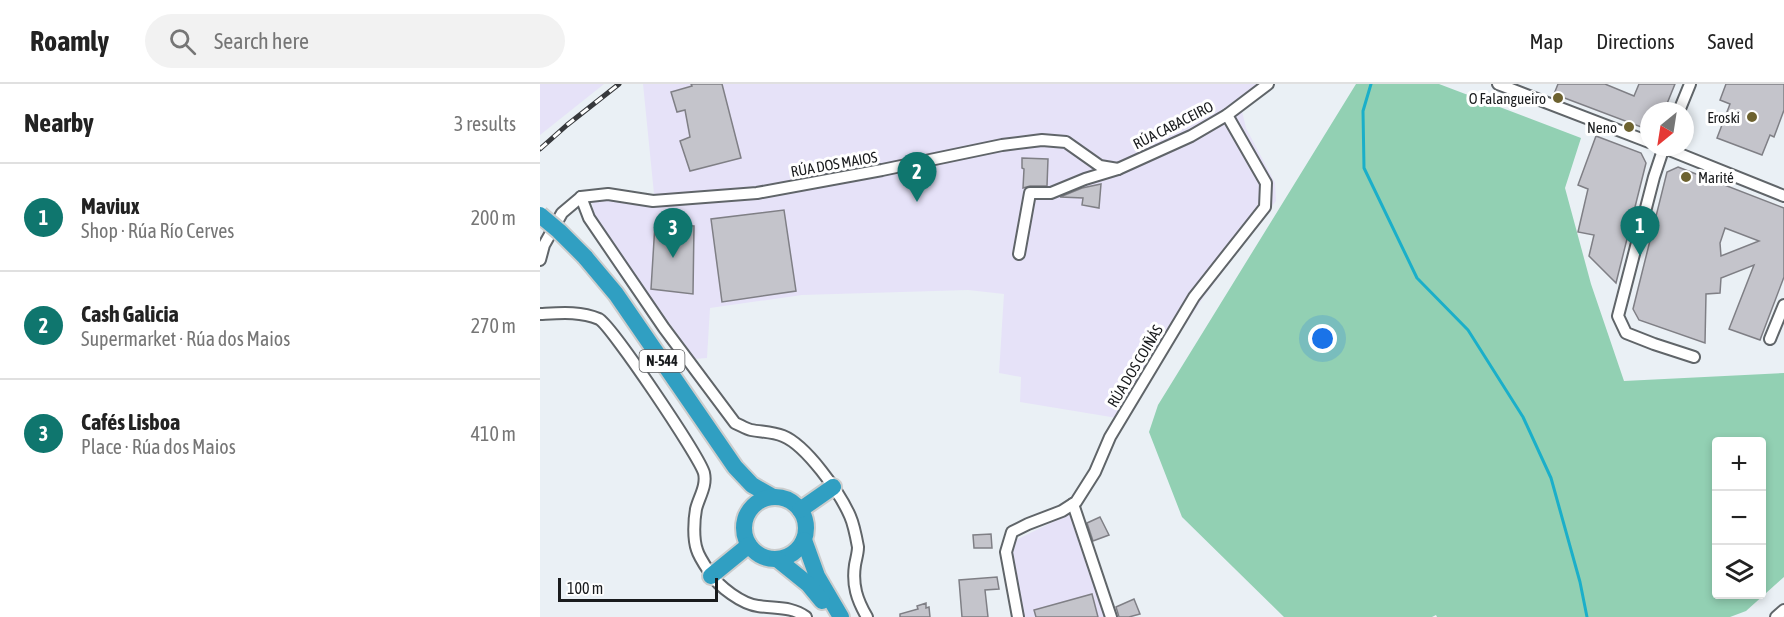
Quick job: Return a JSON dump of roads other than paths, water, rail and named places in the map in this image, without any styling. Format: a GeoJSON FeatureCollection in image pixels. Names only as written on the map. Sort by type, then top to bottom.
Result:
{"type":"FeatureCollection","features":[{"type":"Feature","properties":{"kind":"highway","name":"N-544"},"geometry":{"type":"LineString","coordinates":[[540,215],[585,257],[616,294],[735,467],[752,485],[773,497],[790,501],[800,510]]}},
{"type":"Feature","properties":{"kind":"highway","name":"N-544"},"geometry":{"type":"LineString","coordinates":[[735,467],[749,512],[744,528],[749,545]]}},
{"type":"Feature","properties":{"kind":"highway"},"geometry":{"type":"LineString","coordinates":[[711,576],[749,545],[765,558],[777,559],[794,553],[804,540],[806,531],[800,510],[833,487]]}},
{"type":"Feature","properties":{"kind":"highway"},"geometry":{"type":"LineString","coordinates":[[749,512],[759,502],[773,497]]}},
{"type":"Feature","properties":{"kind":"highway"},"geometry":{"type":"LineString","coordinates":[[804,540],[818,576],[841,617]]}},
{"type":"Feature","properties":{"kind":"highway"},"geometry":{"type":"LineString","coordinates":[[777,559],[808,584],[835,617]]}},
{"type":"Feature","properties":{"kind":"street","name":"RÚA CABACEIRO"},"geometry":{"type":"LineString","coordinates":[[1019,254],[1030,193],[1052,193],[1118,168],[1191,136],[1227,115],[1268,84]]}},
{"type":"Feature","properties":{"kind":"street"},"geometry":{"type":"LineString","coordinates":[[1498,84],[1640,139]]}},
{"type":"Feature","properties":{"kind":"street"},"geometry":{"type":"LineString","coordinates":[[1683,102],[1690,84]]}},
{"type":"Feature","properties":{"kind":"street","name":"RÚA DOS COIÑÁS"},"geometry":{"type":"LineString","coordinates":[[1018,617],[1006,552],[1012,532],[1062,511],[1076,502],[1095,472],[1110,437],[1194,297],[1265,207],[1266,183],[1227,115]]}},
{"type":"Feature","properties":{"kind":"street","name":"RÚA DOS MAIOS"},"geometry":{"type":"LineString","coordinates":[[581,197],[608,194],[653,201],[757,193],[1002,145],[1042,140],[1066,142],[1100,166],[1118,168]]}},
{"type":"Feature","properties":{"kind":"street"},"geometry":{"type":"LineString","coordinates":[[1660,156],[1618,316],[1626,333],[1654,345],[1694,357]]}},
{"type":"Feature","properties":{"kind":"street"},"geometry":{"type":"LineString","coordinates":[[1685,156],[1784,196]]}},
{"type":"Feature","properties":{"kind":"street"},"geometry":{"type":"LineString","coordinates":[[540,260],[544,245],[562,213],[581,197],[590,218],[664,328],[735,423],[748,429],[785,436],[816,464],[833,487],[850,515],[854,528],[858,550],[853,579],[855,594],[867,617]]}},
{"type":"Feature","properties":{"kind":"street"},"geometry":{"type":"LineString","coordinates":[[1770,339],[1784,305]]}},
{"type":"Feature","properties":{"kind":"street"},"geometry":{"type":"LineString","coordinates":[[540,314],[577,313],[601,320],[617,339],[692,449],[704,474],[704,489],[696,508],[697,549],[711,576],[733,596],[744,601],[756,606],[797,610],[806,617]]}},
{"type":"Feature","properties":{"kind":"street"},"geometry":{"type":"LineString","coordinates":[[1073,504],[1111,617]]}},
{"type":"Feature","properties":{"kind":"street"},"geometry":{"type":"LineString","coordinates":[[1776,617],[1784,610]]}},
{"type":"Feature","properties":{"kind":"waterway"},"geometry":{"type":"LineString","coordinates":[[1371,84],[1363,111],[1364,168],[1417,278],[1468,330],[1523,417],[1551,478],[1580,582],[1587,617]]}},
{"type":"Feature","properties":{"kind":"railway"},"geometry":{"type":"LineString","coordinates":[[540,149],[619,84]]}},
{"type":"Feature","properties":{"kind":"place","name":"O Falangueiro"},"geometry":{"type":"Point","coordinates":[1558,98]}},
{"type":"Feature","properties":{"kind":"place","name":"Eroski"},"geometry":{"type":"Point","coordinates":[1752,117]}},
{"type":"Feature","properties":{"kind":"place","name":"Neno"},"geometry":{"type":"Point","coordinates":[1629,127]}},
{"type":"Feature","properties":{"kind":"place","name":"Marité"},"geometry":{"type":"Point","coordinates":[1686,177]}},
{"type":"Feature","properties":{"kind":"place","name":"Cash Galicia"},"geometry":{"type":"Point","coordinates":[917,202]}},
{"type":"Feature","properties":{"kind":"place","name":"Maviux"},"geometry":{"type":"Point","coordinates":[1640,256]}},
{"type":"Feature","properties":{"kind":"place","name":"Cafés Lisboa"},"geometry":{"type":"Point","coordinates":[673,258]}}]}
